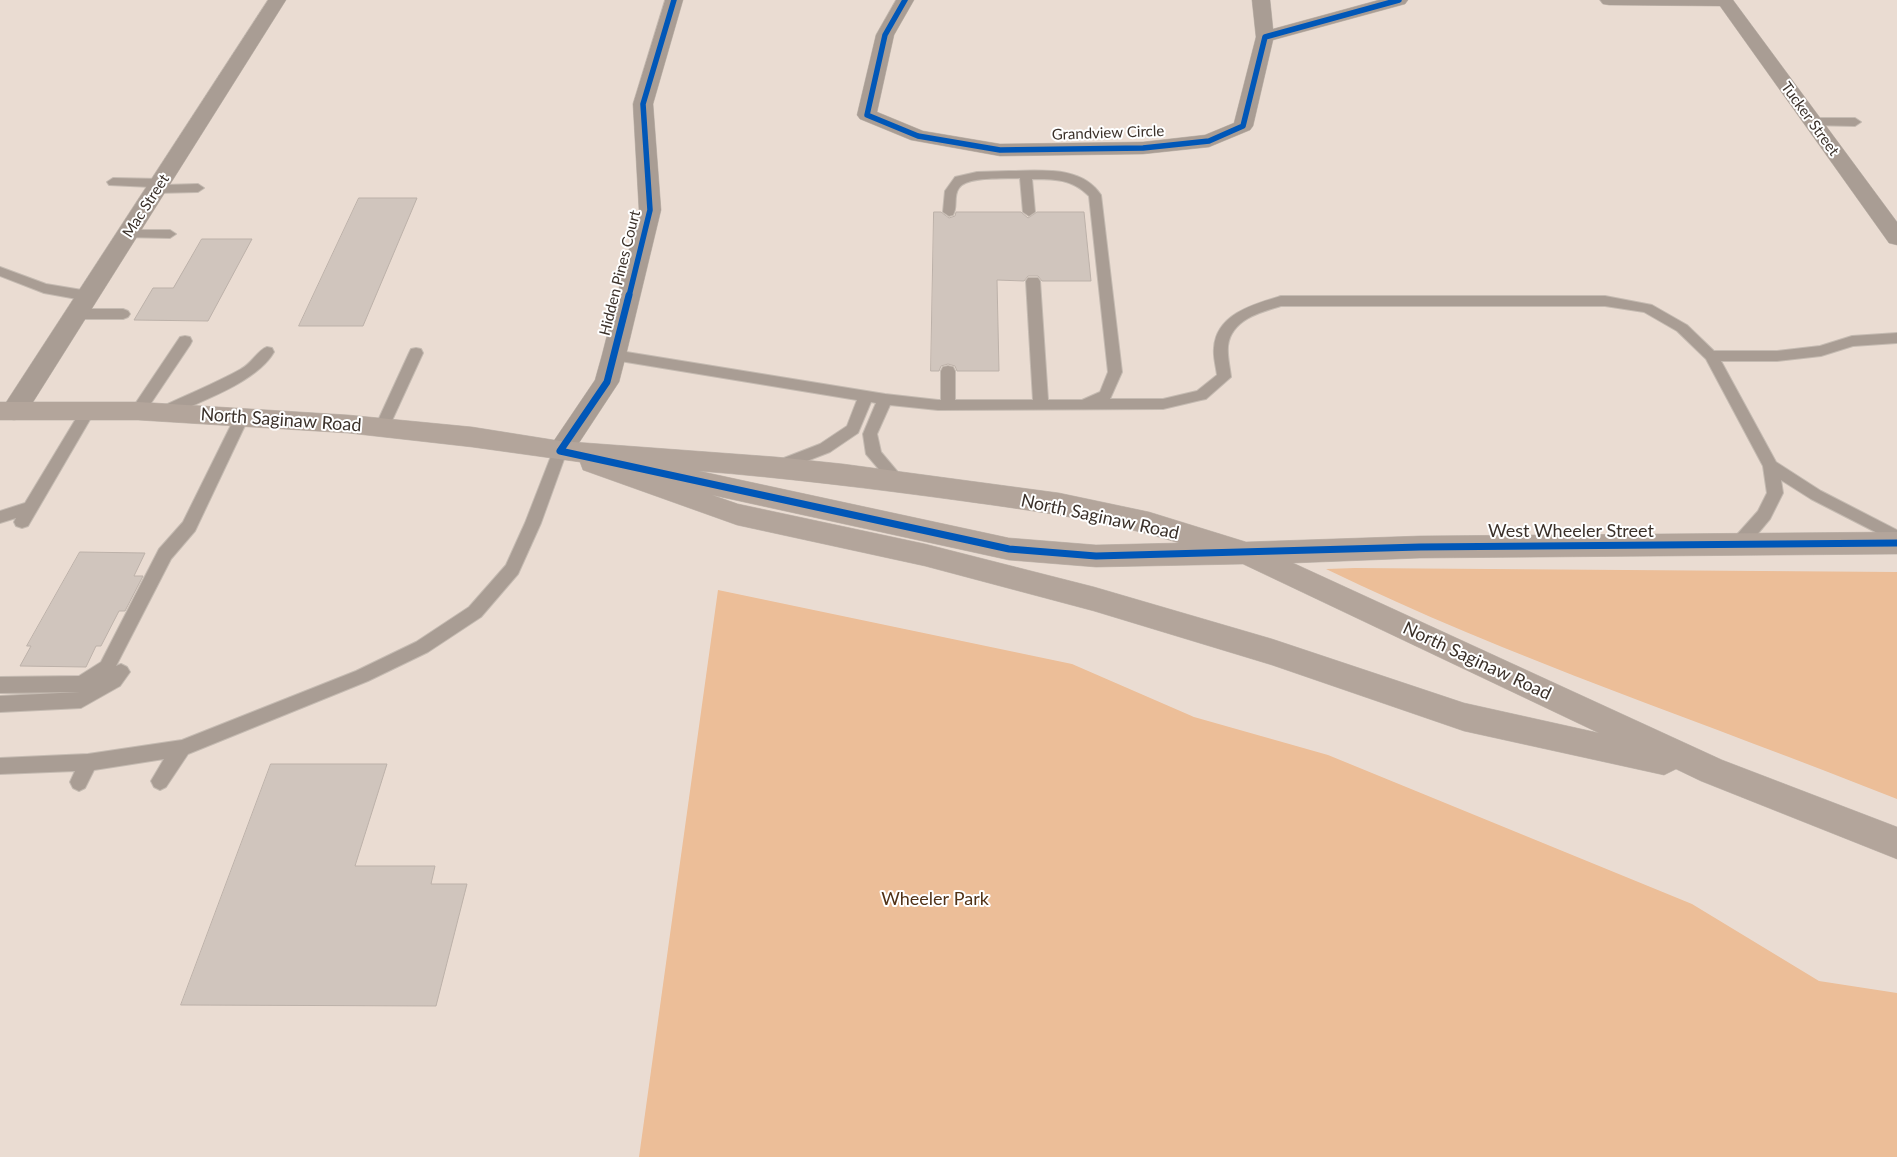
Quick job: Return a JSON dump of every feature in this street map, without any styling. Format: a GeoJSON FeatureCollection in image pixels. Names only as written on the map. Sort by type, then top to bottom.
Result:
{"type":"FeatureCollection","features":[{"type":"Feature","properties":{"kind":"main road","name":"North Saginaw Road"},"geometry":{"type":"LineString","coordinates":[[7,411],[164,412],[382,427],[472,437],[560,452],[776,466],[844,474],[899,484],[1059,504],[1149,523],[1246,553],[1712,771],[1897,843]]}},
{"type":"Feature","properties":{"kind":"main road","name":"North Saginaw Road"},"geometry":{"type":"LineString","coordinates":[[560,452],[737,514],[925,555],[1094,599],[1272,652],[1464,718],[1712,771]]}},
{"type":"Feature","properties":{"kind":"main road","name":"West Wheeler Street"},"geometry":{"type":"LineString","coordinates":[[560,452],[1009,549],[1096,556],[1420,547],[1897,543]]}},
{"type":"Feature","properties":{"kind":"street","name":"Mac Street"},"geometry":{"type":"LineString","coordinates":[[7,411],[88,296],[277,0]]}},
{"type":"Feature","properties":{"kind":"street","name":"Hidden Pines Court"},"geometry":{"type":"LineString","coordinates":[[560,452],[607,382],[614,355],[650,210],[643,104],[674,0]]}},
{"type":"Feature","properties":{"kind":"street","name":"Grandview Circle"},"geometry":{"type":"LineString","coordinates":[[904,0],[885,35],[867,115],[918,136],[1000,150],[1143,148],[1208,141],[1242,126],[1265,37]]}},
{"type":"Feature","properties":{"kind":"street"},"geometry":{"type":"LineString","coordinates":[[1261,0],[1265,37],[1392,0]]}},
{"type":"Feature","properties":{"kind":"street"},"geometry":{"type":"LineString","coordinates":[[1609,0],[1724,1]]}},
{"type":"Feature","properties":{"kind":"street","name":"Tucker Street"},"geometry":{"type":"LineString","coordinates":[[1724,1],[1897,238]]}},
{"type":"Feature","properties":{"kind":"lane"},"geometry":{"type":"LineString","coordinates":[[1813,122],[1855,122]]}},
{"type":"Feature","properties":{"kind":"lane"},"geometry":{"type":"LineString","coordinates":[[949,212],[949,192],[959,180],[976,176],[1063,176],[1084,183],[1095,196],[1115,372],[1106,396],[1083,405]]}},
{"type":"Feature","properties":{"kind":"lane"},"geometry":{"type":"LineString","coordinates":[[1026,176],[1029,212]]}},
{"type":"Feature","properties":{"kind":"lane"},"geometry":{"type":"LineString","coordinates":[[113,182],[198,188]]}},
{"type":"Feature","properties":{"kind":"lane"},"geometry":{"type":"LineString","coordinates":[[127,234],[170,234]]}},
{"type":"Feature","properties":{"kind":"lane"},"geometry":{"type":"LineString","coordinates":[[0,271],[44,288],[88,296]]}},
{"type":"Feature","properties":{"kind":"lane"},"geometry":{"type":"LineString","coordinates":[[1033,281],[1041,405]]}},
{"type":"Feature","properties":{"kind":"lane"},"geometry":{"type":"LineString","coordinates":[[614,355],[885,399],[948,405],[1163,404],[1201,395],[1224,377],[1221,344],[1230,324],[1248,312],[1281,301],[1605,301],[1646,308],[1682,328],[1712,356],[1772,466],[1774,493],[1764,515],[1739,544]]}},
{"type":"Feature","properties":{"kind":"lane"},"geometry":{"type":"LineString","coordinates":[[76,314],[123,314]]}},
{"type":"Feature","properties":{"kind":"lane"},"geometry":{"type":"LineString","coordinates":[[1712,356],[1777,356],[1821,351],[1852,341],[1897,338]]}},
{"type":"Feature","properties":{"kind":"lane"},"geometry":{"type":"LineString","coordinates":[[138,411],[185,341]]}},
{"type":"Feature","properties":{"kind":"lane"},"geometry":{"type":"LineString","coordinates":[[164,412],[248,372],[261,361],[267,352]]}},
{"type":"Feature","properties":{"kind":"lane"},"geometry":{"type":"LineString","coordinates":[[382,427],[416,352]]}},
{"type":"Feature","properties":{"kind":"lane"},"geometry":{"type":"LineString","coordinates":[[948,371],[948,405]]}},
{"type":"Feature","properties":{"kind":"lane"},"geometry":{"type":"LineString","coordinates":[[776,466],[825,448],[853,429],[866,396]]}},
{"type":"Feature","properties":{"kind":"lane"},"geometry":{"type":"LineString","coordinates":[[885,399],[870,434],[874,454],[899,484]]}},
{"type":"Feature","properties":{"kind":"lane"},"geometry":{"type":"LineString","coordinates":[[22,522],[88,411]]}},
{"type":"Feature","properties":{"kind":"lane"},"geometry":{"type":"LineString","coordinates":[[0,685],[82,684],[107,667],[165,554],[187,533],[242,417]]}},
{"type":"Feature","properties":{"kind":"lane"},"geometry":{"type":"LineString","coordinates":[[0,766],[88,762],[182,748],[362,676],[422,648],[475,612],[512,569],[533,523],[560,452]]}},
{"type":"Feature","properties":{"kind":"lane"},"geometry":{"type":"LineString","coordinates":[[1772,466],[1816,496],[1897,537]]}},
{"type":"Feature","properties":{"kind":"lane"},"geometry":{"type":"LineString","coordinates":[[0,516],[31,507]]}},
{"type":"Feature","properties":{"kind":"lane"},"geometry":{"type":"LineString","coordinates":[[0,704],[33,704],[80,700],[114,681],[121,672]]}},
{"type":"Feature","properties":{"kind":"lane"},"geometry":{"type":"LineString","coordinates":[[160,781],[182,748]]}},
{"type":"Feature","properties":{"kind":"lane"},"geometry":{"type":"LineString","coordinates":[[79,782],[88,762]]}},
{"type":"Feature","properties":{"kind":"green space"},"geometry":{"type":"Polygon","coordinates":[[[1326,569],[1897,572],[1897,799],[1538,661],[1396,602],[1326,569]]]}},
{"type":"Feature","properties":{"kind":"green space","name":"Wheeler Park"},"geometry":{"type":"Polygon","coordinates":[[[718,590],[1072,664],[1194,717],[1328,755],[1692,904],[1819,981],[1897,993],[1897,1157],[639,1157],[718,590]]]}},
{"type":"Feature","properties":{"kind":"building"},"geometry":{"type":"Polygon","coordinates":[[[359,198],[417,198],[363,326],[299,326],[359,198]]]}},
{"type":"Feature","properties":{"kind":"building"},"geometry":{"type":"Polygon","coordinates":[[[934,212],[941,212],[949,218],[955,216],[956,212],[1021,212],[1028,218],[1037,212],[1084,212],[1091,281],[1042,281],[1038,276],[1028,276],[1024,281],[997,280],[999,371],[957,371],[955,366],[948,364],[941,366],[939,371],[931,371],[934,212]]]}},
{"type":"Feature","properties":{"kind":"building"},"geometry":{"type":"Polygon","coordinates":[[[202,239],[252,239],[208,321],[134,320],[153,288],[173,288],[202,239]]]}},
{"type":"Feature","properties":{"kind":"building"},"geometry":{"type":"Polygon","coordinates":[[[80,552],[145,553],[134,576],[143,576],[125,611],[119,611],[101,646],[96,646],[86,667],[20,666],[31,646],[27,646],[80,552]]]}},
{"type":"Feature","properties":{"kind":"building"},"geometry":{"type":"Polygon","coordinates":[[[271,764],[387,764],[355,866],[435,866],[431,884],[467,884],[436,1006],[181,1005],[271,764]]]}},
{"type":"Feature","properties":{"kind":"cycle path"},"geometry":{"type":"LineString","coordinates":[[674,0],[643,104],[650,210],[614,355],[607,382],[560,451],[1009,549],[1096,556],[1420,547],[1897,543]]}},
{"type":"Feature","properties":{"kind":"cycle path"},"geometry":{"type":"LineString","coordinates":[[905,0],[885,35],[867,115],[918,136],[1000,150],[1143,148],[1209,141],[1243,126],[1265,37],[1399,0]]}}]}
